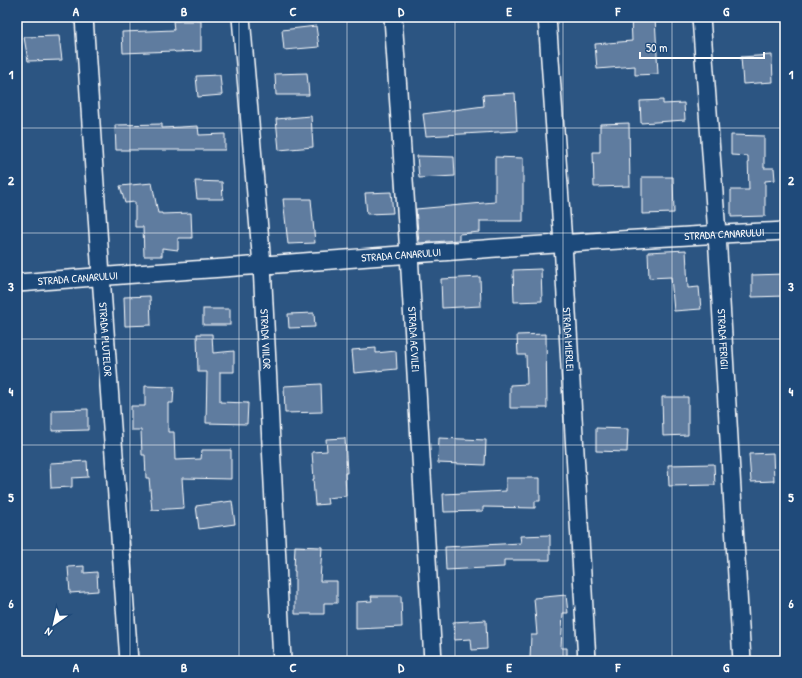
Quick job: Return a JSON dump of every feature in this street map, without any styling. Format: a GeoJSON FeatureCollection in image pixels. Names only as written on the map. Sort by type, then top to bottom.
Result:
{"type":"FeatureCollection","features":[{"type":"Feature","properties":{"kind":"street","name":"STRADA PLUTELOR"},"geometry":{"type":"LineString","coordinates":[[84,17],[129,661]]}},
{"type":"Feature","properties":{"kind":"street","name":"STRADA VIILOR"},"geometry":{"type":"LineString","coordinates":[[241,17],[262,265],[282,661]]}},
{"type":"Feature","properties":{"kind":"street","name":"STRADA ACVILEI"},"geometry":{"type":"LineString","coordinates":[[393,17],[409,254],[433,661]]}},
{"type":"Feature","properties":{"kind":"street","name":"STRADA MIERLEI"},"geometry":{"type":"LineString","coordinates":[[547,17],[564,243],[587,661]]}},
{"type":"Feature","properties":{"kind":"street","name":"STRADA FERIGII"},"geometry":{"type":"LineString","coordinates":[[702,17],[717,234],[742,661]]}},
{"type":"Feature","properties":{"kind":"street","name":"STRADA CANARULUI"},"geometry":{"type":"LineString","coordinates":[[17,283],[564,243],[785,231]]}},
{"type":"Feature","properties":{"kind":"building"},"geometry":{"type":"Polygon","coordinates":[[[631,17],[655,17],[658,74],[635,75],[635,66],[597,69],[595,44],[632,41],[631,17]]]}},
{"type":"Feature","properties":{"kind":"building"},"geometry":{"type":"Polygon","coordinates":[[[173,21],[201,21],[201,51],[123,53],[122,32],[174,30],[173,21]]]}},
{"type":"Feature","properties":{"kind":"building"},"geometry":{"type":"Polygon","coordinates":[[[316,26],[319,47],[284,50],[282,30],[316,26]]]}},
{"type":"Feature","properties":{"kind":"building"},"geometry":{"type":"Polygon","coordinates":[[[59,36],[62,60],[28,61],[24,37],[59,36]]]}},
{"type":"Feature","properties":{"kind":"building"},"geometry":{"type":"Polygon","coordinates":[[[772,55],[773,82],[743,84],[741,57],[772,55]]]}},
{"type":"Feature","properties":{"kind":"building"},"geometry":{"type":"Polygon","coordinates":[[[307,73],[309,95],[276,95],[275,74],[307,73]]]}},
{"type":"Feature","properties":{"kind":"building"},"geometry":{"type":"Polygon","coordinates":[[[220,75],[222,95],[198,97],[196,76],[220,75]]]}},
{"type":"Feature","properties":{"kind":"building"},"geometry":{"type":"Polygon","coordinates":[[[515,93],[517,131],[426,136],[423,114],[484,106],[483,95],[515,93]]]}},
{"type":"Feature","properties":{"kind":"building"},"geometry":{"type":"Polygon","coordinates":[[[663,100],[663,104],[684,103],[685,120],[641,123],[640,101],[663,100]]]}},
{"type":"Feature","properties":{"kind":"building"},"geometry":{"type":"Polygon","coordinates":[[[311,116],[313,147],[279,150],[276,119],[311,116]]]}},
{"type":"Feature","properties":{"kind":"building"},"geometry":{"type":"Polygon","coordinates":[[[629,123],[630,186],[594,187],[593,152],[600,152],[600,124],[629,123]]]}},
{"type":"Feature","properties":{"kind":"building"},"geometry":{"type":"Polygon","coordinates":[[[162,124],[162,128],[198,126],[199,135],[225,134],[225,150],[116,150],[115,125],[162,124]]]}},
{"type":"Feature","properties":{"kind":"building"},"geometry":{"type":"Polygon","coordinates":[[[731,135],[764,136],[764,168],[774,168],[775,180],[765,181],[765,216],[731,217],[731,190],[749,190],[748,156],[731,155],[731,135]]]}},
{"type":"Feature","properties":{"kind":"building"},"geometry":{"type":"Polygon","coordinates":[[[417,156],[454,157],[455,176],[419,178],[417,156]]]}},
{"type":"Feature","properties":{"kind":"building"},"geometry":{"type":"Polygon","coordinates":[[[495,157],[523,158],[523,221],[480,221],[480,232],[459,234],[459,240],[419,243],[416,209],[495,202],[495,157]]]}},
{"type":"Feature","properties":{"kind":"building"},"geometry":{"type":"Polygon","coordinates":[[[642,177],[673,177],[674,213],[642,214],[642,177]]]}},
{"type":"Feature","properties":{"kind":"building"},"geometry":{"type":"Polygon","coordinates":[[[195,181],[222,182],[223,199],[197,199],[195,181]]]}},
{"type":"Feature","properties":{"kind":"building"},"geometry":{"type":"Polygon","coordinates":[[[152,183],[158,213],[191,213],[192,238],[178,238],[178,250],[162,248],[162,256],[144,256],[143,227],[135,227],[135,202],[125,203],[120,186],[152,183]]]}},
{"type":"Feature","properties":{"kind":"building"},"geometry":{"type":"Polygon","coordinates":[[[391,192],[393,213],[367,214],[365,193],[391,192]]]}},
{"type":"Feature","properties":{"kind":"building"},"geometry":{"type":"Polygon","coordinates":[[[283,199],[311,199],[315,243],[288,244],[283,199]]]}},
{"type":"Feature","properties":{"kind":"building"},"geometry":{"type":"Polygon","coordinates":[[[686,250],[688,288],[699,287],[701,309],[674,311],[671,277],[649,278],[648,252],[686,250]]]}},
{"type":"Feature","properties":{"kind":"building"},"geometry":{"type":"Polygon","coordinates":[[[541,269],[542,301],[514,302],[513,270],[541,269]]]}},
{"type":"Feature","properties":{"kind":"building"},"geometry":{"type":"Polygon","coordinates":[[[785,274],[785,296],[752,297],[752,275],[785,274]]]}},
{"type":"Feature","properties":{"kind":"building"},"geometry":{"type":"Polygon","coordinates":[[[480,277],[481,306],[442,308],[441,279],[480,277]]]}},
{"type":"Feature","properties":{"kind":"building"},"geometry":{"type":"Polygon","coordinates":[[[150,296],[151,325],[125,326],[124,297],[150,296]]]}},
{"type":"Feature","properties":{"kind":"building"},"geometry":{"type":"Polygon","coordinates":[[[203,309],[230,309],[230,325],[203,325],[203,309]]]}},
{"type":"Feature","properties":{"kind":"building"},"geometry":{"type":"Polygon","coordinates":[[[314,313],[315,327],[289,328],[288,314],[314,313]]]}},
{"type":"Feature","properties":{"kind":"building"},"geometry":{"type":"Polygon","coordinates":[[[197,334],[212,334],[213,353],[234,351],[234,372],[220,372],[220,402],[248,403],[247,424],[206,423],[207,372],[198,372],[197,334]]]}},
{"type":"Feature","properties":{"kind":"building"},"geometry":{"type":"Polygon","coordinates":[[[546,334],[547,408],[510,408],[510,385],[527,384],[526,355],[518,355],[517,335],[546,334]]]}},
{"type":"Feature","properties":{"kind":"building"},"geometry":{"type":"Polygon","coordinates":[[[376,348],[376,353],[396,351],[397,369],[354,373],[352,350],[376,348]]]}},
{"type":"Feature","properties":{"kind":"building"},"geometry":{"type":"Polygon","coordinates":[[[321,384],[322,412],[285,413],[284,386],[321,384]]]}},
{"type":"Feature","properties":{"kind":"building"},"geometry":{"type":"Polygon","coordinates":[[[145,386],[174,387],[173,403],[168,403],[168,432],[174,432],[175,460],[201,459],[202,450],[231,450],[231,479],[182,478],[184,508],[152,510],[149,478],[146,478],[145,455],[142,455],[141,430],[131,430],[131,406],[145,406],[145,386]]]}},
{"type":"Feature","properties":{"kind":"building"},"geometry":{"type":"Polygon","coordinates":[[[662,397],[688,397],[688,435],[663,436],[662,397]]]}},
{"type":"Feature","properties":{"kind":"building"},"geometry":{"type":"Polygon","coordinates":[[[88,409],[88,430],[52,431],[52,410],[88,409]]]}},
{"type":"Feature","properties":{"kind":"building"},"geometry":{"type":"Polygon","coordinates":[[[596,428],[628,429],[627,452],[596,451],[596,428]]]}},
{"type":"Feature","properties":{"kind":"building"},"geometry":{"type":"Polygon","coordinates":[[[345,438],[347,473],[345,473],[346,496],[327,498],[328,504],[315,505],[312,452],[327,451],[326,439],[345,438]]]}},
{"type":"Feature","properties":{"kind":"building"},"geometry":{"type":"Polygon","coordinates":[[[439,438],[486,440],[485,465],[438,463],[439,438]]]}},
{"type":"Feature","properties":{"kind":"building"},"geometry":{"type":"Polygon","coordinates":[[[773,453],[774,481],[751,482],[749,454],[773,453]]]}},
{"type":"Feature","properties":{"kind":"building"},"geometry":{"type":"Polygon","coordinates":[[[87,461],[88,477],[72,478],[72,487],[51,488],[50,463],[87,461]]]}},
{"type":"Feature","properties":{"kind":"building"},"geometry":{"type":"Polygon","coordinates":[[[714,464],[715,485],[669,486],[668,465],[714,464]]]}},
{"type":"Feature","properties":{"kind":"building"},"geometry":{"type":"Polygon","coordinates":[[[506,478],[540,478],[540,501],[535,501],[535,508],[483,507],[483,511],[444,512],[443,494],[506,491],[506,478]]]}},
{"type":"Feature","properties":{"kind":"building"},"geometry":{"type":"Polygon","coordinates":[[[232,501],[235,524],[199,529],[196,506],[232,501]]]}},
{"type":"Feature","properties":{"kind":"building"},"geometry":{"type":"Polygon","coordinates":[[[550,535],[550,560],[504,560],[504,567],[446,570],[445,547],[521,543],[520,536],[550,535]]]}},
{"type":"Feature","properties":{"kind":"building"},"geometry":{"type":"Polygon","coordinates":[[[295,546],[322,547],[320,581],[337,581],[337,603],[324,603],[324,614],[295,614],[295,546]]]}},
{"type":"Feature","properties":{"kind":"building"},"geometry":{"type":"Polygon","coordinates":[[[84,566],[84,573],[97,572],[98,591],[70,593],[68,567],[84,566]]]}},
{"type":"Feature","properties":{"kind":"building"},"geometry":{"type":"Polygon","coordinates":[[[566,595],[568,613],[563,613],[561,648],[567,648],[567,661],[540,661],[540,659],[530,659],[531,635],[537,635],[534,598],[566,595]]]}},
{"type":"Feature","properties":{"kind":"building"},"geometry":{"type":"Polygon","coordinates":[[[371,596],[401,596],[402,627],[356,629],[356,602],[372,601],[371,596]]]}},
{"type":"Feature","properties":{"kind":"building"},"geometry":{"type":"Polygon","coordinates":[[[486,620],[487,649],[472,650],[471,639],[454,640],[453,622],[486,620]]]}}]}
